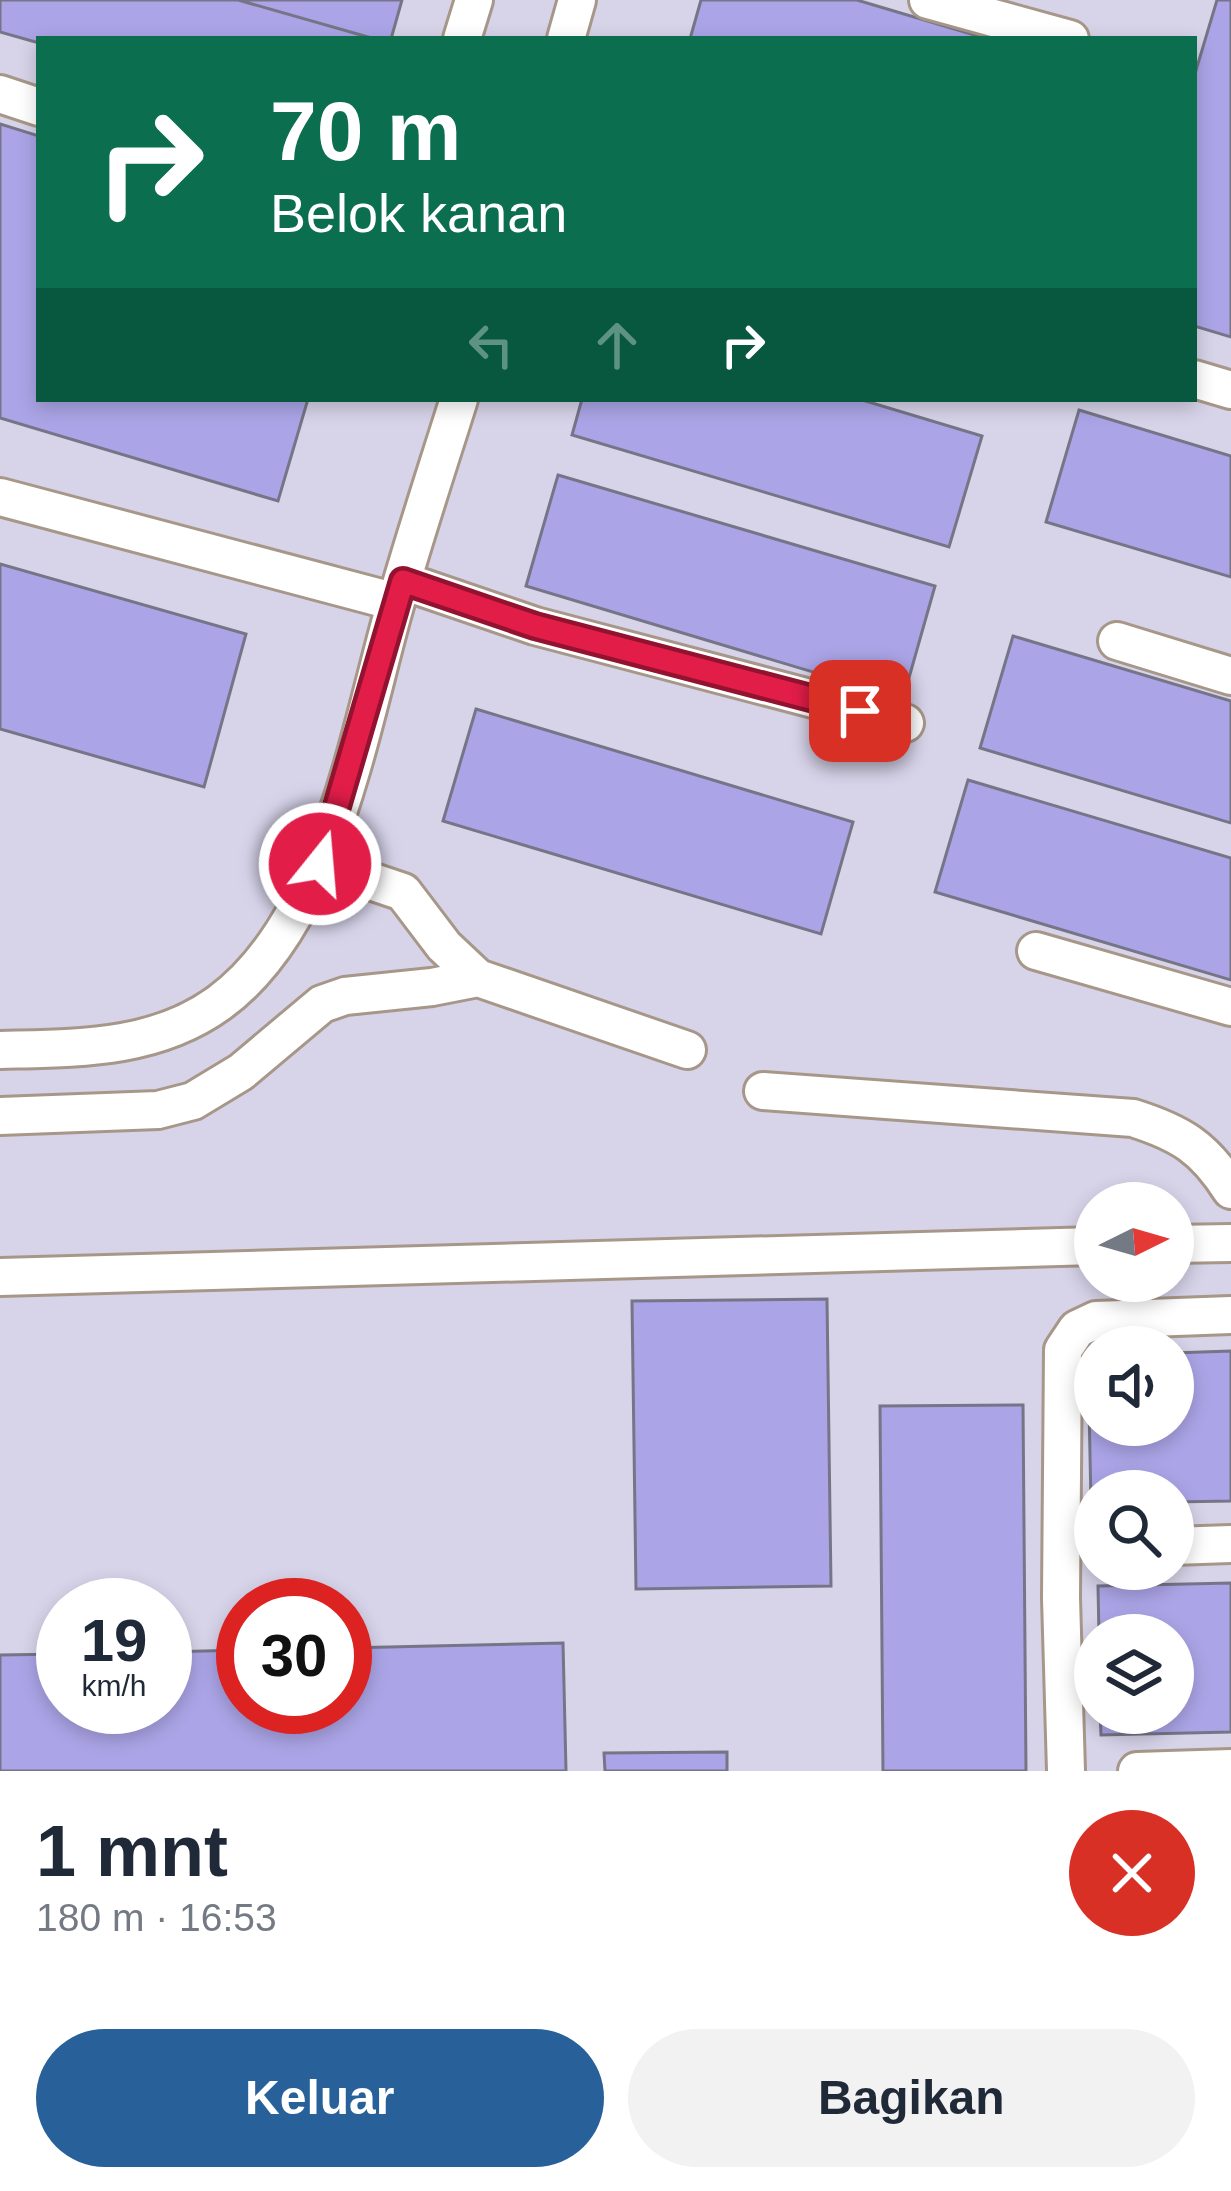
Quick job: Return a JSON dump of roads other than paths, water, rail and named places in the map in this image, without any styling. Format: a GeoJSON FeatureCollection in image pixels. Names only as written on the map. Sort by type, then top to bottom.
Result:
{"type":"FeatureCollection","features":[{"type":"Feature","properties":{"kind":"street"},"geometry":{"type":"LineString","coordinates":[[464,36],[474,0]]}},
{"type":"Feature","properties":{"kind":"street"},"geometry":{"type":"LineString","coordinates":[[567,36],[577,0]]}},
{"type":"Feature","properties":{"kind":"street"},"geometry":{"type":"LineString","coordinates":[[928,0],[1059,36]]}},
{"type":"Feature","properties":{"kind":"street"},"geometry":{"type":"LineString","coordinates":[[0,94],[36,106]]}},
{"type":"Feature","properties":{"kind":"street"},"geometry":{"type":"LineString","coordinates":[[1197,380],[1231,390]]}},
{"type":"Feature","properties":{"kind":"street"},"geometry":{"type":"LineString","coordinates":[[0,1050],[134,1042],[194,1018],[221,1001],[278,939],[320,864],[458,402]]}},
{"type":"Feature","properties":{"kind":"street"},"geometry":{"type":"LineString","coordinates":[[0,496],[399,591],[905,723]]}},
{"type":"Feature","properties":{"kind":"street"},"geometry":{"type":"LineString","coordinates":[[1117,641],[1231,676]]}},
{"type":"Feature","properties":{"kind":"street"},"geometry":{"type":"LineString","coordinates":[[320,864],[403,892],[444,946],[478,977],[687,1050]]}},
{"type":"Feature","properties":{"kind":"street"},"geometry":{"type":"LineString","coordinates":[[1036,951],[1231,1007]]}},
{"type":"Feature","properties":{"kind":"street"},"geometry":{"type":"LineString","coordinates":[[0,1116],[158,1110],[193,1102],[242,1072],[322,1004],[345,996],[478,977]]}},
{"type":"Feature","properties":{"kind":"street"},"geometry":{"type":"LineString","coordinates":[[763,1091],[1132,1118],[1175,1132],[1214,1163],[1231,1190]]}},
{"type":"Feature","properties":{"kind":"street"},"geometry":{"type":"LineString","coordinates":[[1194,1244],[1231,1243]]}},
{"type":"Feature","properties":{"kind":"street"},"geometry":{"type":"LineString","coordinates":[[0,1277],[1074,1247]]}},
{"type":"Feature","properties":{"kind":"street"},"geometry":{"type":"LineString","coordinates":[[1074,1511],[1061,1385],[1067,1339],[1096,1320],[1231,1315]]}},
{"type":"Feature","properties":{"kind":"street"},"geometry":{"type":"LineString","coordinates":[[1194,1545],[1231,1544]]}},
{"type":"Feature","properties":{"kind":"street"},"geometry":{"type":"LineString","coordinates":[[1066,1771],[1076,1590]]}},
{"type":"Feature","properties":{"kind":"street"},"geometry":{"type":"LineString","coordinates":[[1137,1771],[1231,1768]]}}]}
